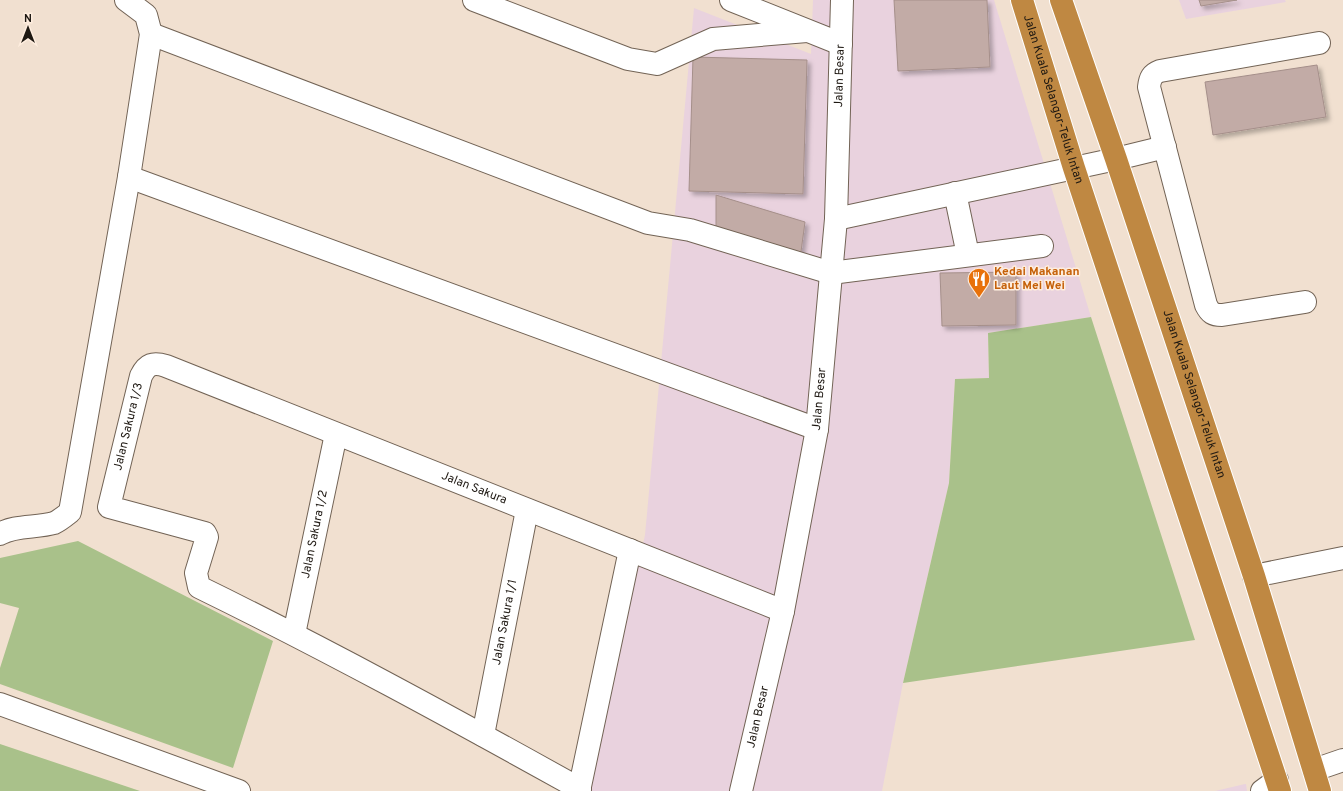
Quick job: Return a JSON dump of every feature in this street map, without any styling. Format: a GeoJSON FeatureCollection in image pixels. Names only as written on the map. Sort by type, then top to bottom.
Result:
{"type":"FeatureCollection","features":[{"type":"Feature","properties":{"kind":"highway","name":"Jalan Kuala Selangor-Teluk Intan"},"geometry":{"type":"LineString","coordinates":[[1022,0],[1074,168],[1273,787]]}},
{"type":"Feature","properties":{"kind":"highway","name":"Jalan Kuala Selangor-Teluk Intan"},"geometry":{"type":"LineString","coordinates":[[1061,0],[1116,159],[1254,576],[1320,791]]}},
{"type":"Feature","properties":{"kind":"street"},"geometry":{"type":"LineString","coordinates":[[0,534],[6,530],[36,527],[55,523],[70,512],[129,177],[152,34],[146,15],[126,0]]}},
{"type":"Feature","properties":{"kind":"street"},"geometry":{"type":"LineString","coordinates":[[474,0],[628,59],[656,64],[713,39],[807,30]]}},
{"type":"Feature","properties":{"kind":"street"},"geometry":{"type":"LineString","coordinates":[[731,0],[841,44]]}},
{"type":"Feature","properties":{"kind":"street","name":"Jalan Besar"},"geometry":{"type":"LineString","coordinates":[[741,791],[783,611],[817,429],[836,219],[842,0]]}},
{"type":"Feature","properties":{"kind":"street"},"geometry":{"type":"LineString","coordinates":[[152,34],[648,223],[690,230],[830,273],[1042,246]]}},
{"type":"Feature","properties":{"kind":"street"},"geometry":{"type":"LineString","coordinates":[[1304,302],[1222,315],[1215,315],[1210,312],[1206,305],[1149,87],[1150,80],[1154,74],[1160,71],[1320,43]]}},
{"type":"Feature","properties":{"kind":"street"},"geometry":{"type":"LineString","coordinates":[[836,219],[1116,159],[1165,147]]}},
{"type":"Feature","properties":{"kind":"street"},"geometry":{"type":"LineString","coordinates":[[129,177],[817,429]]}},
{"type":"Feature","properties":{"kind":"street"},"geometry":{"type":"LineString","coordinates":[[955,193],[968,255]]}},
{"type":"Feature","properties":{"kind":"street","name":"Jalan Sakura 1/3"},"geometry":{"type":"LineString","coordinates":[[166,366],[157,363],[150,365],[144,370],[141,376],[109,507],[205,533],[207,537],[196,574],[199,587],[294,634]]}},
{"type":"Feature","properties":{"kind":"street","name":"Jalan Sakura"},"geometry":{"type":"LineString","coordinates":[[166,366],[783,611]]}},
{"type":"Feature","properties":{"kind":"street","name":"Jalan Sakura 1/2"},"geometry":{"type":"LineString","coordinates":[[294,634],[336,434]]}},
{"type":"Feature","properties":{"kind":"street","name":"Jalan Sakura 1/1"},"geometry":{"type":"LineString","coordinates":[[483,735],[527,510]]}},
{"type":"Feature","properties":{"kind":"street"},"geometry":{"type":"LineString","coordinates":[[294,634],[483,735],[579,790],[630,550]]}},
{"type":"Feature","properties":{"kind":"street"},"geometry":{"type":"LineString","coordinates":[[1254,576],[1343,558]]}},
{"type":"Feature","properties":{"kind":"street"},"geometry":{"type":"LineString","coordinates":[[0,704],[239,791]]}},
{"type":"Feature","properties":{"kind":"street"},"geometry":{"type":"LineString","coordinates":[[1314,770],[1343,760]]}},
{"type":"Feature","properties":{"kind":"shaded area"},"geometry":{"type":"Polygon","coordinates":[[[813,0],[994,0],[1091,317],[988,333],[989,378],[955,379],[949,483],[903,683],[882,791],[588,791],[645,535],[694,8],[811,54],[813,0]]]}},
{"type":"Feature","properties":{"kind":"shaded area"},"geometry":{"type":"Polygon","coordinates":[[[1179,0],[1285,0],[1286,2],[1186,19],[1179,0]]]}},
{"type":"Feature","properties":{"kind":"shaded area"},"geometry":{"type":"Polygon","coordinates":[[[1245,784],[1247,791],[1215,791],[1245,784]]]}},
{"type":"Feature","properties":{"kind":"green space"},"geometry":{"type":"Polygon","coordinates":[[[1091,317],[1195,640],[903,683],[949,483],[955,379],[989,378],[988,333],[1091,317]]]}},
{"type":"Feature","properties":{"kind":"green space"},"geometry":{"type":"Polygon","coordinates":[[[78,541],[273,641],[233,768],[0,684],[0,668],[19,608],[0,603],[0,558],[78,541]]]}},
{"type":"Feature","properties":{"kind":"green space"},"geometry":{"type":"Polygon","coordinates":[[[0,744],[140,791],[0,791],[0,744]]]}},
{"type":"Feature","properties":{"kind":"building"},"geometry":{"type":"Polygon","coordinates":[[[894,0],[987,0],[990,67],[898,71],[894,0]]]}},
{"type":"Feature","properties":{"kind":"building"},"geometry":{"type":"Polygon","coordinates":[[[1199,0],[1237,0],[1201,6],[1199,0]]]}},
{"type":"Feature","properties":{"kind":"building"},"geometry":{"type":"Polygon","coordinates":[[[693,57],[807,60],[803,194],[689,191],[693,57]]]}},
{"type":"Feature","properties":{"kind":"building"},"geometry":{"type":"Polygon","coordinates":[[[1317,65],[1326,117],[1213,135],[1205,82],[1317,65]]]}},
{"type":"Feature","properties":{"kind":"building"},"geometry":{"type":"Polygon","coordinates":[[[716,195],[805,222],[800,259],[716,232],[716,195]]]}},
{"type":"Feature","properties":{"kind":"building","name":"Kedai Makanan Laut Mei Wei"},"geometry":{"type":"Polygon","coordinates":[[[1016,272],[1016,325],[942,326],[940,273],[1016,272]]]}},
{"type":"Feature","properties":{"kind":"place","name":"Kedai Makanan Laut Mei Wei"},"geometry":{"type":"Point","coordinates":[979,298]}}]}
